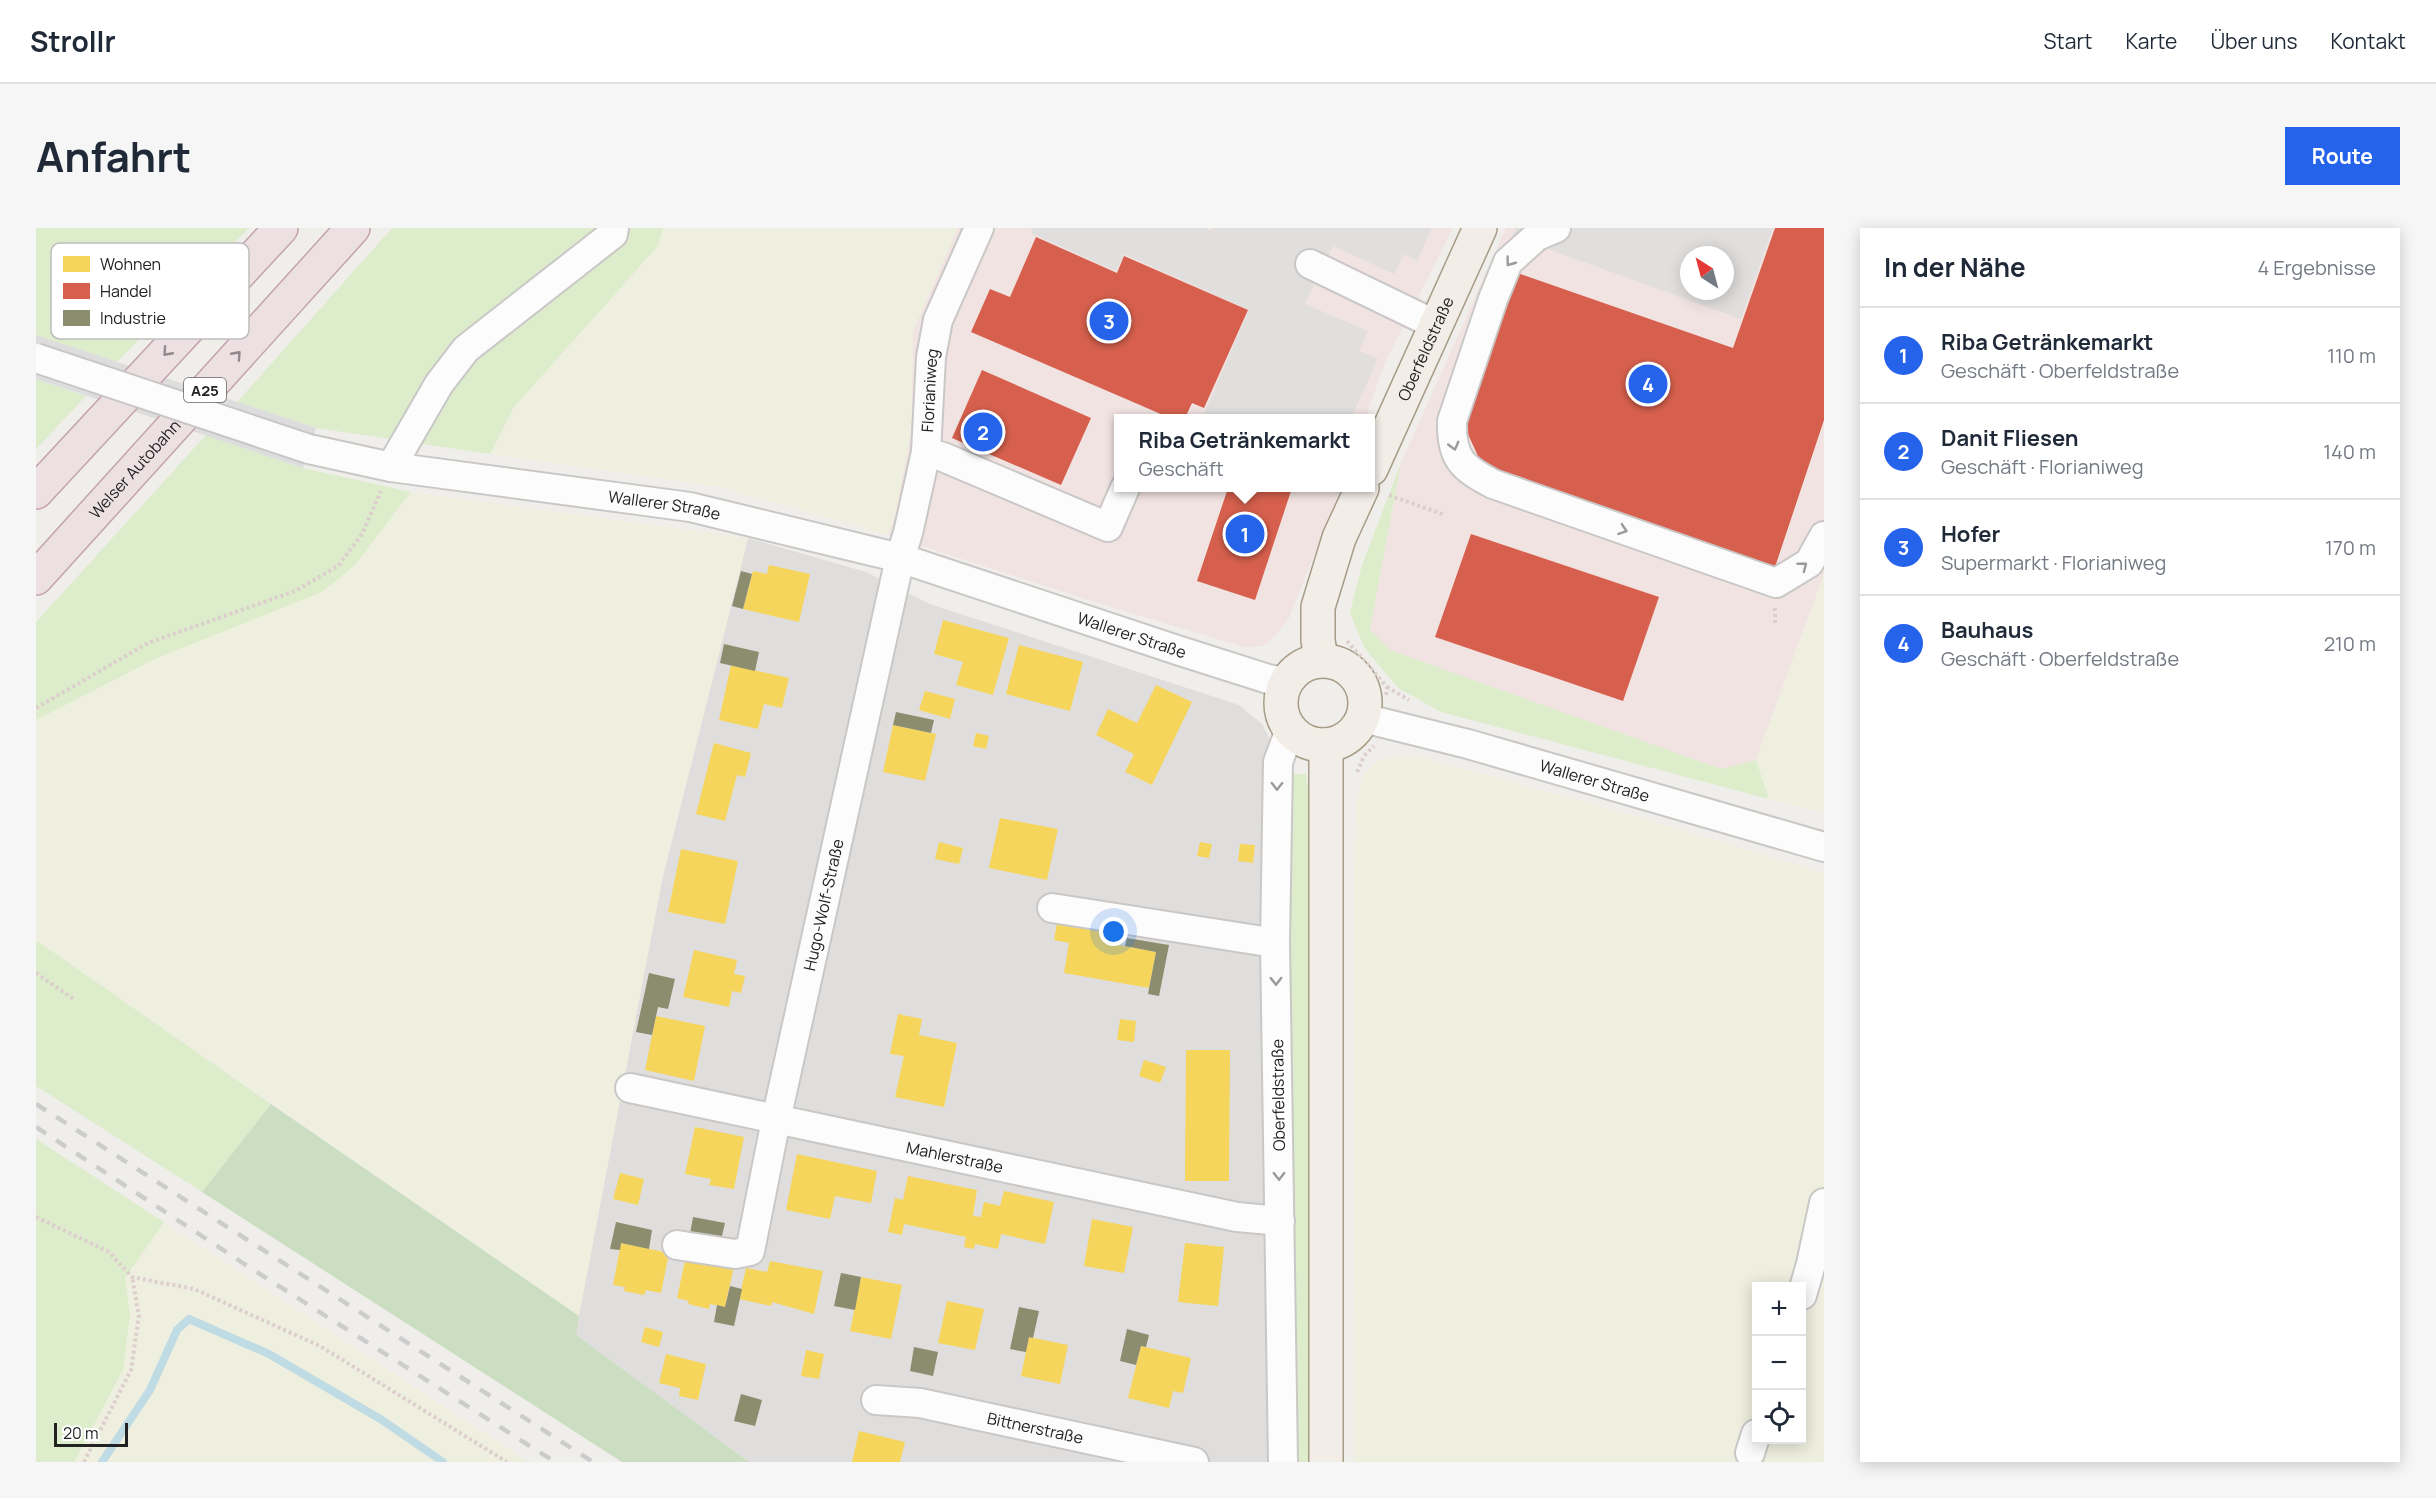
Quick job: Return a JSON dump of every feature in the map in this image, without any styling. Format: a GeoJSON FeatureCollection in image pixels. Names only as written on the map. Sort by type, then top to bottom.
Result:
{"type":"FeatureCollection","features":[{"type":"Feature","properties":{"kind":"highway"},"geometry":{"type":"LineString","coordinates":[[249,262],[281,228]]}},
{"type":"Feature","properties":{"kind":"highway","name":"Welser Autobahn"},"geometry":{"type":"LineString","coordinates":[[36,578],[353,228]]}},
{"type":"Feature","properties":{"kind":"highway"},"geometry":{"type":"LineString","coordinates":[[36,492],[178,339]]}},
{"type":"Feature","properties":{"kind":"main road","name":"Oberfeldstraße"},"geometry":{"type":"LineString","coordinates":[[1375,476],[1436,325],[1480,228]]}},
{"type":"Feature","properties":{"kind":"main road","name":"Oberfeldstraße"},"geometry":{"type":"LineString","coordinates":[[1321,660],[1318,640],[1318,607],[1339,538],[1367,492]]}},
{"type":"Feature","properties":{"kind":"main road"},"geometry":{"type":"LineString","coordinates":[[1321,660],[1342,664],[1358,677],[1373,721],[1342,741],[1326,746],[1306,742],[1290,730],[1282,715],[1280,698],[1286,682],[1295,670],[1307,663],[1321,660]]}},
{"type":"Feature","properties":{"kind":"main road"},"geometry":{"type":"LineString","coordinates":[[1326,746],[1326,1462]]}},
{"type":"Feature","properties":{"kind":"street"},"geometry":{"type":"LineString","coordinates":[[391,467],[439,384],[466,349],[613,234],[614,228]]}},
{"type":"Feature","properties":{"kind":"street","name":"Florianiweg"},"geometry":{"type":"LineString","coordinates":[[900,558],[909,533],[926,452],[931,357],[938,320],[979,228]]}},
{"type":"Feature","properties":{"kind":"street"},"geometry":{"type":"LineString","coordinates":[[1556,228],[1537,236],[1508,262],[1493,298],[1452,421],[1451,440],[1457,458],[1471,472],[1493,484],[1776,583],[1809,564],[1824,536]]}},
{"type":"Feature","properties":{"kind":"street"},"geometry":{"type":"LineString","coordinates":[[1310,264],[1436,325]]}},
{"type":"Feature","properties":{"kind":"street","name":"Wallerer Straße"},"geometry":{"type":"LineString","coordinates":[[36,358],[309,448],[391,467],[690,507],[900,558],[1268,679],[1286,682]]}},
{"type":"Feature","properties":{"kind":"street"},"geometry":{"type":"LineString","coordinates":[[926,452],[943,457],[1108,527],[1123,492]]}},
{"type":"Feature","properties":{"kind":"street","name":"Hugo-Wolf-Straße"},"geometry":{"type":"LineString","coordinates":[[676,1245],[735,1254],[750,1251],[776,1120],[900,558]]}},
{"type":"Feature","properties":{"kind":"street","name":"Wallerer Straße"},"geometry":{"type":"LineString","coordinates":[[1373,721],[1468,744],[1824,847]]}},
{"type":"Feature","properties":{"kind":"street","name":"Oberfeldstraße"},"geometry":{"type":"LineString","coordinates":[[1283,1462],[1275,943],[1278,762],[1290,730]]}},
{"type":"Feature","properties":{"kind":"street"},"geometry":{"type":"LineString","coordinates":[[1052,908],[1275,943]]}},
{"type":"Feature","properties":{"kind":"street","name":"Mahlerstraße"},"geometry":{"type":"LineString","coordinates":[[630,1088],[1238,1217],[1280,1221]]}},
{"type":"Feature","properties":{"kind":"street"},"geometry":{"type":"LineString","coordinates":[[1806,1282],[1824,1203]]}},
{"type":"Feature","properties":{"kind":"street","name":"Bittnerstraße"},"geometry":{"type":"LineString","coordinates":[[876,1400],[920,1403],[1185,1461]]}},
{"type":"Feature","properties":{"kind":"path"},"geometry":{"type":"LineString","coordinates":[[36,708],[148,643],[295,591],[338,566],[363,534],[391,467]]}},
{"type":"Feature","properties":{"kind":"path"},"geometry":{"type":"LineString","coordinates":[[1375,484],[1445,515]]}},
{"type":"Feature","properties":{"kind":"path"},"geometry":{"type":"LineString","coordinates":[[1345,632],[1347,640],[1387,687],[1373,721],[1378,742],[1364,756],[1356,776]]}},
{"type":"Feature","properties":{"kind":"path"},"geometry":{"type":"LineString","coordinates":[[36,973],[75,1000]]}},
{"type":"Feature","properties":{"kind":"path"},"geometry":{"type":"LineString","coordinates":[[36,1217],[109,1252],[132,1277],[139,1315],[131,1371],[84,1462]]}},
{"type":"Feature","properties":{"kind":"path"},"geometry":{"type":"LineString","coordinates":[[132,1277],[194,1289],[320,1346],[507,1462]]}},
{"type":"Feature","properties":{"kind":"shaded area"},"geometry":{"type":"Polygon","coordinates":[[[958,228],[1453,228],[1386,361],[1366,414],[1114,414],[1114,492],[1339,492],[1289,618],[1275,636],[1263,646],[1244,647],[1104,605],[888,535],[895,516],[911,431],[913,331],[958,228]]]}},
{"type":"Feature","properties":{"kind":"shaded area"},"geometry":{"type":"Polygon","coordinates":[[[1032,228],[1205,228],[1212,231],[1213,228],[1432,228],[1417,261],[1404,254],[1394,274],[1333,246],[1305,304],[1368,331],[1359,351],[1378,359],[1353,414],[1204,414],[1249,310],[1124,254],[1116,271],[1031,233],[1032,228]]]}},
{"type":"Feature","properties":{"kind":"shaded area"},"geometry":{"type":"Polygon","coordinates":[[[1506,228],[1824,228],[1824,574],[1756,760],[1721,769],[1390,650],[1370,629],[1401,463],[1506,228]]]}},
{"type":"Feature","properties":{"kind":"shaded area"},"geometry":{"type":"Polygon","coordinates":[[[1516,228],[1773,228],[1741,319],[1689,300],[1734,300],[1734,246],[1680,246],[1680,297],[1512,236],[1516,228]]]}},
{"type":"Feature","properties":{"kind":"shaded area"},"geometry":{"type":"Polygon","coordinates":[[[748,538],[866,572],[930,604],[1239,705],[1262,724],[1288,774],[1281,1108],[1298,1462],[749,1462],[575,1335],[662,880],[748,538]]]}},
{"type":"Feature","properties":{"kind":"green space"},"geometry":{"type":"Polygon","coordinates":[[[36,228],[249,228],[234,243],[51,243],[51,339],[140,339],[117,362],[36,335],[36,228]]]}},
{"type":"Feature","properties":{"kind":"green space"},"geometry":{"type":"Polygon","coordinates":[[[392,228],[663,228],[658,246],[514,407],[490,454],[316,428],[237,402],[392,228]]]}},
{"type":"Feature","properties":{"kind":"green space"},"geometry":{"type":"Polygon","coordinates":[[[663,228],[958,228],[913,331],[911,431],[895,516],[888,535],[719,487],[490,454],[514,407],[658,246],[663,228]]]}},
{"type":"Feature","properties":{"kind":"green space"},"geometry":{"type":"Polygon","coordinates":[[[36,379],[86,396],[36,449],[36,379]]]}},
{"type":"Feature","properties":{"kind":"green space"},"geometry":{"type":"Polygon","coordinates":[[[206,435],[303,468],[411,492],[355,565],[322,592],[157,658],[36,720],[36,622],[206,435]]]}},
{"type":"Feature","properties":{"kind":"green space"},"geometry":{"type":"Polygon","coordinates":[[[1401,463],[1370,629],[1390,650],[1721,769],[1756,760],[1769,799],[1441,712],[1398,688],[1364,647],[1350,613],[1362,565],[1401,463]]]}},
{"type":"Feature","properties":{"kind":"green space"},"geometry":{"type":"Polygon","coordinates":[[[411,492],[748,538],[662,880],[579,1316],[36,940],[36,720],[157,658],[355,565],[411,492]]]}},
{"type":"Feature","properties":{"kind":"green space"},"geometry":{"type":"Polygon","coordinates":[[[1824,574],[1824,813],[1769,799],[1756,760],[1824,574]]]}},
{"type":"Feature","properties":{"kind":"green space"},"geometry":{"type":"Polygon","coordinates":[[[1395,757],[1421,757],[1632,815],[1824,873],[1824,1462],[1355,1462],[1354,892],[1356,801],[1364,775],[1378,761],[1395,757]]]}},
{"type":"Feature","properties":{"kind":"green space"},"geometry":{"type":"Polygon","coordinates":[[[1288,774],[1306,774],[1315,837],[1316,1462],[1298,1462],[1281,1108],[1288,774]]]}},
{"type":"Feature","properties":{"kind":"green space"},"geometry":{"type":"Polygon","coordinates":[[[36,940],[271,1104],[202,1192],[36,1086],[36,940]]]}},
{"type":"Feature","properties":{"kind":"green space"},"geometry":{"type":"Polygon","coordinates":[[[271,1104],[579,1316],[576,1335],[749,1462],[622,1462],[202,1192],[271,1104]]]}},
{"type":"Feature","properties":{"kind":"green space"},"geometry":{"type":"Polygon","coordinates":[[[36,1139],[164,1222],[125,1278],[130,1315],[123,1370],[74,1462],[36,1462],[36,1139]]]}},
{"type":"Feature","properties":{"kind":"green space"},"geometry":{"type":"Polygon","coordinates":[[[164,1222],[529,1462],[74,1462],[123,1370],[130,1315],[125,1278],[164,1222]]]}},
{"type":"Feature","properties":{"kind":"pier"},"geometry":{"type":"Polygon","coordinates":[[[36,335],[316,428],[303,468],[36,379],[36,335]]]}},
{"type":"Feature","properties":{"kind":"building: Wohnen"},"geometry":{"type":"Polygon","coordinates":[[[769,565],[810,574],[799,622],[743,609],[753,571],[767,574],[769,565]]]}},
{"type":"Feature","properties":{"kind":"building: Wohnen"},"geometry":{"type":"Polygon","coordinates":[[[943,620],[1009,638],[993,695],[956,685],[963,662],[934,654],[943,620]]]}},
{"type":"Feature","properties":{"kind":"building: Wohnen"},"geometry":{"type":"Polygon","coordinates":[[[1019,645],[1083,662],[1070,711],[1006,694],[1019,645]]]}},
{"type":"Feature","properties":{"kind":"building: Wohnen"},"geometry":{"type":"Polygon","coordinates":[[[731,665],[789,678],[782,708],[764,704],[758,729],[719,720],[731,665]]]}},
{"type":"Feature","properties":{"kind":"building: Wohnen"},"geometry":{"type":"Polygon","coordinates":[[[1156,685],[1192,702],[1152,785],[1125,772],[1134,754],[1096,735],[1108,709],[1137,723],[1156,685]]]}},
{"type":"Feature","properties":{"kind":"building: Wohnen"},"geometry":{"type":"Polygon","coordinates":[[[925,691],[955,699],[950,719],[919,710],[925,691]]]}},
{"type":"Feature","properties":{"kind":"building: Wohnen"},"geometry":{"type":"Polygon","coordinates":[[[893,725],[936,734],[925,781],[883,772],[893,725]]]}},
{"type":"Feature","properties":{"kind":"building: Wohnen"},"geometry":{"type":"Polygon","coordinates":[[[976,733],[989,736],[986,749],[973,746],[976,733]]]}},
{"type":"Feature","properties":{"kind":"building: Wohnen"},"geometry":{"type":"Polygon","coordinates":[[[714,743],[751,753],[745,777],[737,775],[725,821],[696,814],[714,743]]]}},
{"type":"Feature","properties":{"kind":"building: Wohnen"},"geometry":{"type":"Polygon","coordinates":[[[1000,818],[1058,829],[1047,880],[989,868],[1000,818]]]}},
{"type":"Feature","properties":{"kind":"building: Wohnen"},"geometry":{"type":"Polygon","coordinates":[[[939,842],[963,848],[959,864],[935,859],[939,842]]]}},
{"type":"Feature","properties":{"kind":"building: Wohnen"},"geometry":{"type":"Polygon","coordinates":[[[1200,842],[1212,844],[1209,858],[1197,856],[1200,842]]]}},
{"type":"Feature","properties":{"kind":"building: Wohnen"},"geometry":{"type":"Polygon","coordinates":[[[1240,844],[1255,845],[1253,863],[1238,861],[1240,844]]]}},
{"type":"Feature","properties":{"kind":"building: Wohnen"},"geometry":{"type":"Polygon","coordinates":[[[681,849],[738,861],[725,924],[668,912],[681,849]]]}},
{"type":"Feature","properties":{"kind":"building: Wohnen"},"geometry":{"type":"Polygon","coordinates":[[[1058,917],[1117,928],[1114,944],[1156,952],[1149,988],[1064,973],[1069,943],[1054,940],[1058,917]]]}},
{"type":"Feature","properties":{"kind":"building: Wohnen"},"geometry":{"type":"Polygon","coordinates":[[[694,950],[737,960],[734,974],[745,976],[741,993],[732,991],[729,1007],[683,997],[694,950]]]}},
{"type":"Feature","properties":{"kind":"building: Wohnen"},"geometry":{"type":"Polygon","coordinates":[[[898,1014],[922,1019],[919,1035],[957,1043],[944,1107],[895,1097],[904,1056],[890,1054],[898,1014]]]}},
{"type":"Feature","properties":{"kind":"building: Wohnen"},"geometry":{"type":"Polygon","coordinates":[[[656,1016],[705,1026],[694,1081],[645,1070],[656,1016]]]}},
{"type":"Feature","properties":{"kind":"building: Wohnen"},"geometry":{"type":"Polygon","coordinates":[[[1120,1019],[1136,1021],[1134,1042],[1117,1040],[1120,1019]]]}},
{"type":"Feature","properties":{"kind":"building: Wohnen"},"geometry":{"type":"Polygon","coordinates":[[[1186,1050],[1230,1050],[1229,1181],[1185,1181],[1186,1050]]]}},
{"type":"Feature","properties":{"kind":"building: Wohnen"},"geometry":{"type":"Polygon","coordinates":[[[1144,1060],[1166,1067],[1160,1083],[1139,1076],[1144,1060]]]}},
{"type":"Feature","properties":{"kind":"building: Wohnen"},"geometry":{"type":"Polygon","coordinates":[[[695,1127],[744,1137],[734,1189],[709,1185],[711,1179],[685,1174],[695,1127]]]}},
{"type":"Feature","properties":{"kind":"building: Wohnen"},"geometry":{"type":"Polygon","coordinates":[[[797,1154],[877,1171],[871,1203],[835,1196],[830,1219],[786,1210],[797,1154]]]}},
{"type":"Feature","properties":{"kind":"building: Wohnen"},"geometry":{"type":"Polygon","coordinates":[[[620,1173],[644,1179],[638,1205],[613,1199],[620,1173]]]}},
{"type":"Feature","properties":{"kind":"building: Wohnen"},"geometry":{"type":"Polygon","coordinates":[[[908,1176],[977,1190],[973,1216],[981,1217],[984,1202],[1000,1206],[1004,1191],[1054,1202],[1045,1244],[1001,1234],[998,1249],[975,1244],[974,1249],[964,1247],[966,1237],[904,1224],[902,1235],[888,1232],[895,1198],[903,1200],[908,1176]]]}},
{"type":"Feature","properties":{"kind":"building: Wohnen"},"geometry":{"type":"Polygon","coordinates":[[[1092,1219],[1133,1227],[1124,1273],[1084,1266],[1092,1219]]]}},
{"type":"Feature","properties":{"kind":"building: Wohnen"},"geometry":{"type":"Polygon","coordinates":[[[621,1243],[669,1253],[661,1293],[646,1290],[644,1295],[624,1291],[625,1287],[613,1285],[621,1243]]]}},
{"type":"Feature","properties":{"kind":"building: Wohnen"},"geometry":{"type":"Polygon","coordinates":[[[1185,1243],[1224,1247],[1218,1306],[1178,1302],[1185,1243]]]}},
{"type":"Feature","properties":{"kind":"building: Wohnen"},"geometry":{"type":"Polygon","coordinates":[[[686,1256],[734,1266],[725,1307],[710,1304],[709,1309],[688,1304],[689,1301],[677,1298],[686,1256]]]}},
{"type":"Feature","properties":{"kind":"building: Wohnen"},"geometry":{"type":"Polygon","coordinates":[[[770,1261],[823,1271],[814,1314],[772,1302],[771,1306],[739,1299],[746,1268],[767,1272],[770,1261]]]}},
{"type":"Feature","properties":{"kind":"building: Wohnen"},"geometry":{"type":"Polygon","coordinates":[[[861,1277],[902,1285],[891,1339],[850,1331],[861,1277]]]}},
{"type":"Feature","properties":{"kind":"building: Wohnen"},"geometry":{"type":"Polygon","coordinates":[[[947,1301],[984,1309],[975,1350],[938,1343],[947,1301]]]}},
{"type":"Feature","properties":{"kind":"building: Wohnen"},"geometry":{"type":"Polygon","coordinates":[[[645,1327],[663,1332],[659,1347],[641,1342],[645,1327]]]}},
{"type":"Feature","properties":{"kind":"building: Wohnen"},"geometry":{"type":"Polygon","coordinates":[[[1029,1337],[1068,1345],[1060,1384],[1021,1376],[1029,1337]]]}},
{"type":"Feature","properties":{"kind":"building: Wohnen"},"geometry":{"type":"Polygon","coordinates":[[[1141,1346],[1191,1358],[1183,1393],[1173,1391],[1169,1408],[1128,1398],[1141,1346]]]}},
{"type":"Feature","properties":{"kind":"building: Wohnen"},"geometry":{"type":"Polygon","coordinates":[[[806,1350],[824,1354],[819,1379],[801,1376],[806,1350]]]}},
{"type":"Feature","properties":{"kind":"building: Wohnen"},"geometry":{"type":"Polygon","coordinates":[[[666,1354],[706,1364],[698,1400],[679,1396],[680,1388],[659,1383],[666,1354]]]}},
{"type":"Feature","properties":{"kind":"building: Wohnen"},"geometry":{"type":"Polygon","coordinates":[[[859,1431],[905,1442],[900,1462],[852,1462],[859,1431]]]}},
{"type":"Feature","properties":{"kind":"building: Handel"},"geometry":{"type":"Polygon","coordinates":[[[1775,228],[1824,228],[1824,420],[1774,570],[1483,467],[1461,419],[1512,271],[1733,348],[1775,228]]]}},
{"type":"Feature","properties":{"kind":"building: Handel"},"geometry":{"type":"Polygon","coordinates":[[[1036,237],[1117,273],[1124,256],[1248,310],[1204,408],[1192,403],[1187,414],[1161,414],[971,332],[990,289],[1010,297],[1036,237]]]}},
{"type":"Feature","properties":{"kind":"building: Handel"},"geometry":{"type":"Polygon","coordinates":[[[982,370],[1091,418],[1061,485],[952,438],[982,370]]]}},
{"type":"Feature","properties":{"kind":"building: Handel"},"geometry":{"type":"Polygon","coordinates":[[[1227,492],[1291,492],[1255,600],[1197,581],[1227,492]]]}},
{"type":"Feature","properties":{"kind":"building: Handel"},"geometry":{"type":"Polygon","coordinates":[[[1471,534],[1659,597],[1623,701],[1435,637],[1471,534]]]}},
{"type":"Feature","properties":{"kind":"building: Industrie"},"geometry":{"type":"Polygon","coordinates":[[[741,571],[752,574],[743,609],[732,606],[741,571]]]}},
{"type":"Feature","properties":{"kind":"building: Industrie"},"geometry":{"type":"Polygon","coordinates":[[[724,644],[759,652],[755,671],[720,663],[724,644]]]}},
{"type":"Feature","properties":{"kind":"building: Industrie"},"geometry":{"type":"Polygon","coordinates":[[[896,712],[934,720],[931,733],[893,725],[896,712]]]}},
{"type":"Feature","properties":{"kind":"building: Industrie"},"geometry":{"type":"Polygon","coordinates":[[[1127,938],[1169,945],[1159,996],[1148,994],[1156,952],[1125,946],[1127,938]]]}},
{"type":"Feature","properties":{"kind":"building: Industrie"},"geometry":{"type":"Polygon","coordinates":[[[649,973],[675,979],[668,1009],[658,1007],[652,1035],[636,1032],[649,973]]]}},
{"type":"Feature","properties":{"kind":"building: Industrie"},"geometry":{"type":"Polygon","coordinates":[[[693,1217],[725,1223],[721,1240],[690,1234],[693,1217]]]}},
{"type":"Feature","properties":{"kind":"building: Industrie"},"geometry":{"type":"Polygon","coordinates":[[[616,1222],[652,1230],[649,1249],[621,1243],[620,1250],[610,1249],[616,1222]]]}},
{"type":"Feature","properties":{"kind":"building: Industrie"},"geometry":{"type":"Polygon","coordinates":[[[841,1273],[861,1277],[855,1310],[834,1306],[841,1273]]]}},
{"type":"Feature","properties":{"kind":"building: Industrie"},"geometry":{"type":"Polygon","coordinates":[[[730,1286],[742,1289],[734,1326],[714,1322],[717,1305],[725,1307],[730,1286]]]}},
{"type":"Feature","properties":{"kind":"building: Industrie"},"geometry":{"type":"Polygon","coordinates":[[[1019,1307],[1039,1311],[1033,1338],[1029,1337],[1026,1352],[1010,1349],[1019,1307]]]}},
{"type":"Feature","properties":{"kind":"building: Industrie"},"geometry":{"type":"Polygon","coordinates":[[[1127,1329],[1149,1335],[1146,1347],[1141,1346],[1136,1365],[1120,1361],[1127,1329]]]}},
{"type":"Feature","properties":{"kind":"building: Industrie"},"geometry":{"type":"Polygon","coordinates":[[[914,1347],[938,1352],[933,1376],[910,1371],[914,1347]]]}},
{"type":"Feature","properties":{"kind":"building: Industrie"},"geometry":{"type":"Polygon","coordinates":[[[741,1394],[762,1400],[755,1426],[734,1421],[741,1394]]]}},
{"type":"Feature","properties":{"kind":"waterway"},"geometry":{"type":"LineString","coordinates":[[102,1462],[150,1390],[177,1330],[189,1319],[269,1354],[382,1420],[443,1462]]}},
{"type":"Feature","properties":{"kind":"railway"},"geometry":{"type":"LineString","coordinates":[[36,1104],[593,1462]]}},
{"type":"Feature","properties":{"kind":"railway"},"geometry":{"type":"LineString","coordinates":[[36,1127],[249,1267],[555,1462]]}},
{"type":"Feature","properties":{"kind":"place","name":"Hofer"},"geometry":{"type":"Point","coordinates":[1109,321]}},
{"type":"Feature","properties":{"kind":"place","name":"Bauhaus"},"geometry":{"type":"Point","coordinates":[1648,384]}},
{"type":"Feature","properties":{"kind":"place","name":"Danit Fliesen"},"geometry":{"type":"Point","coordinates":[983,432]}},
{"type":"Feature","properties":{"kind":"place","name":"Riba Getränkemarkt"},"geometry":{"type":"Point","coordinates":[1245,534]}}]}
